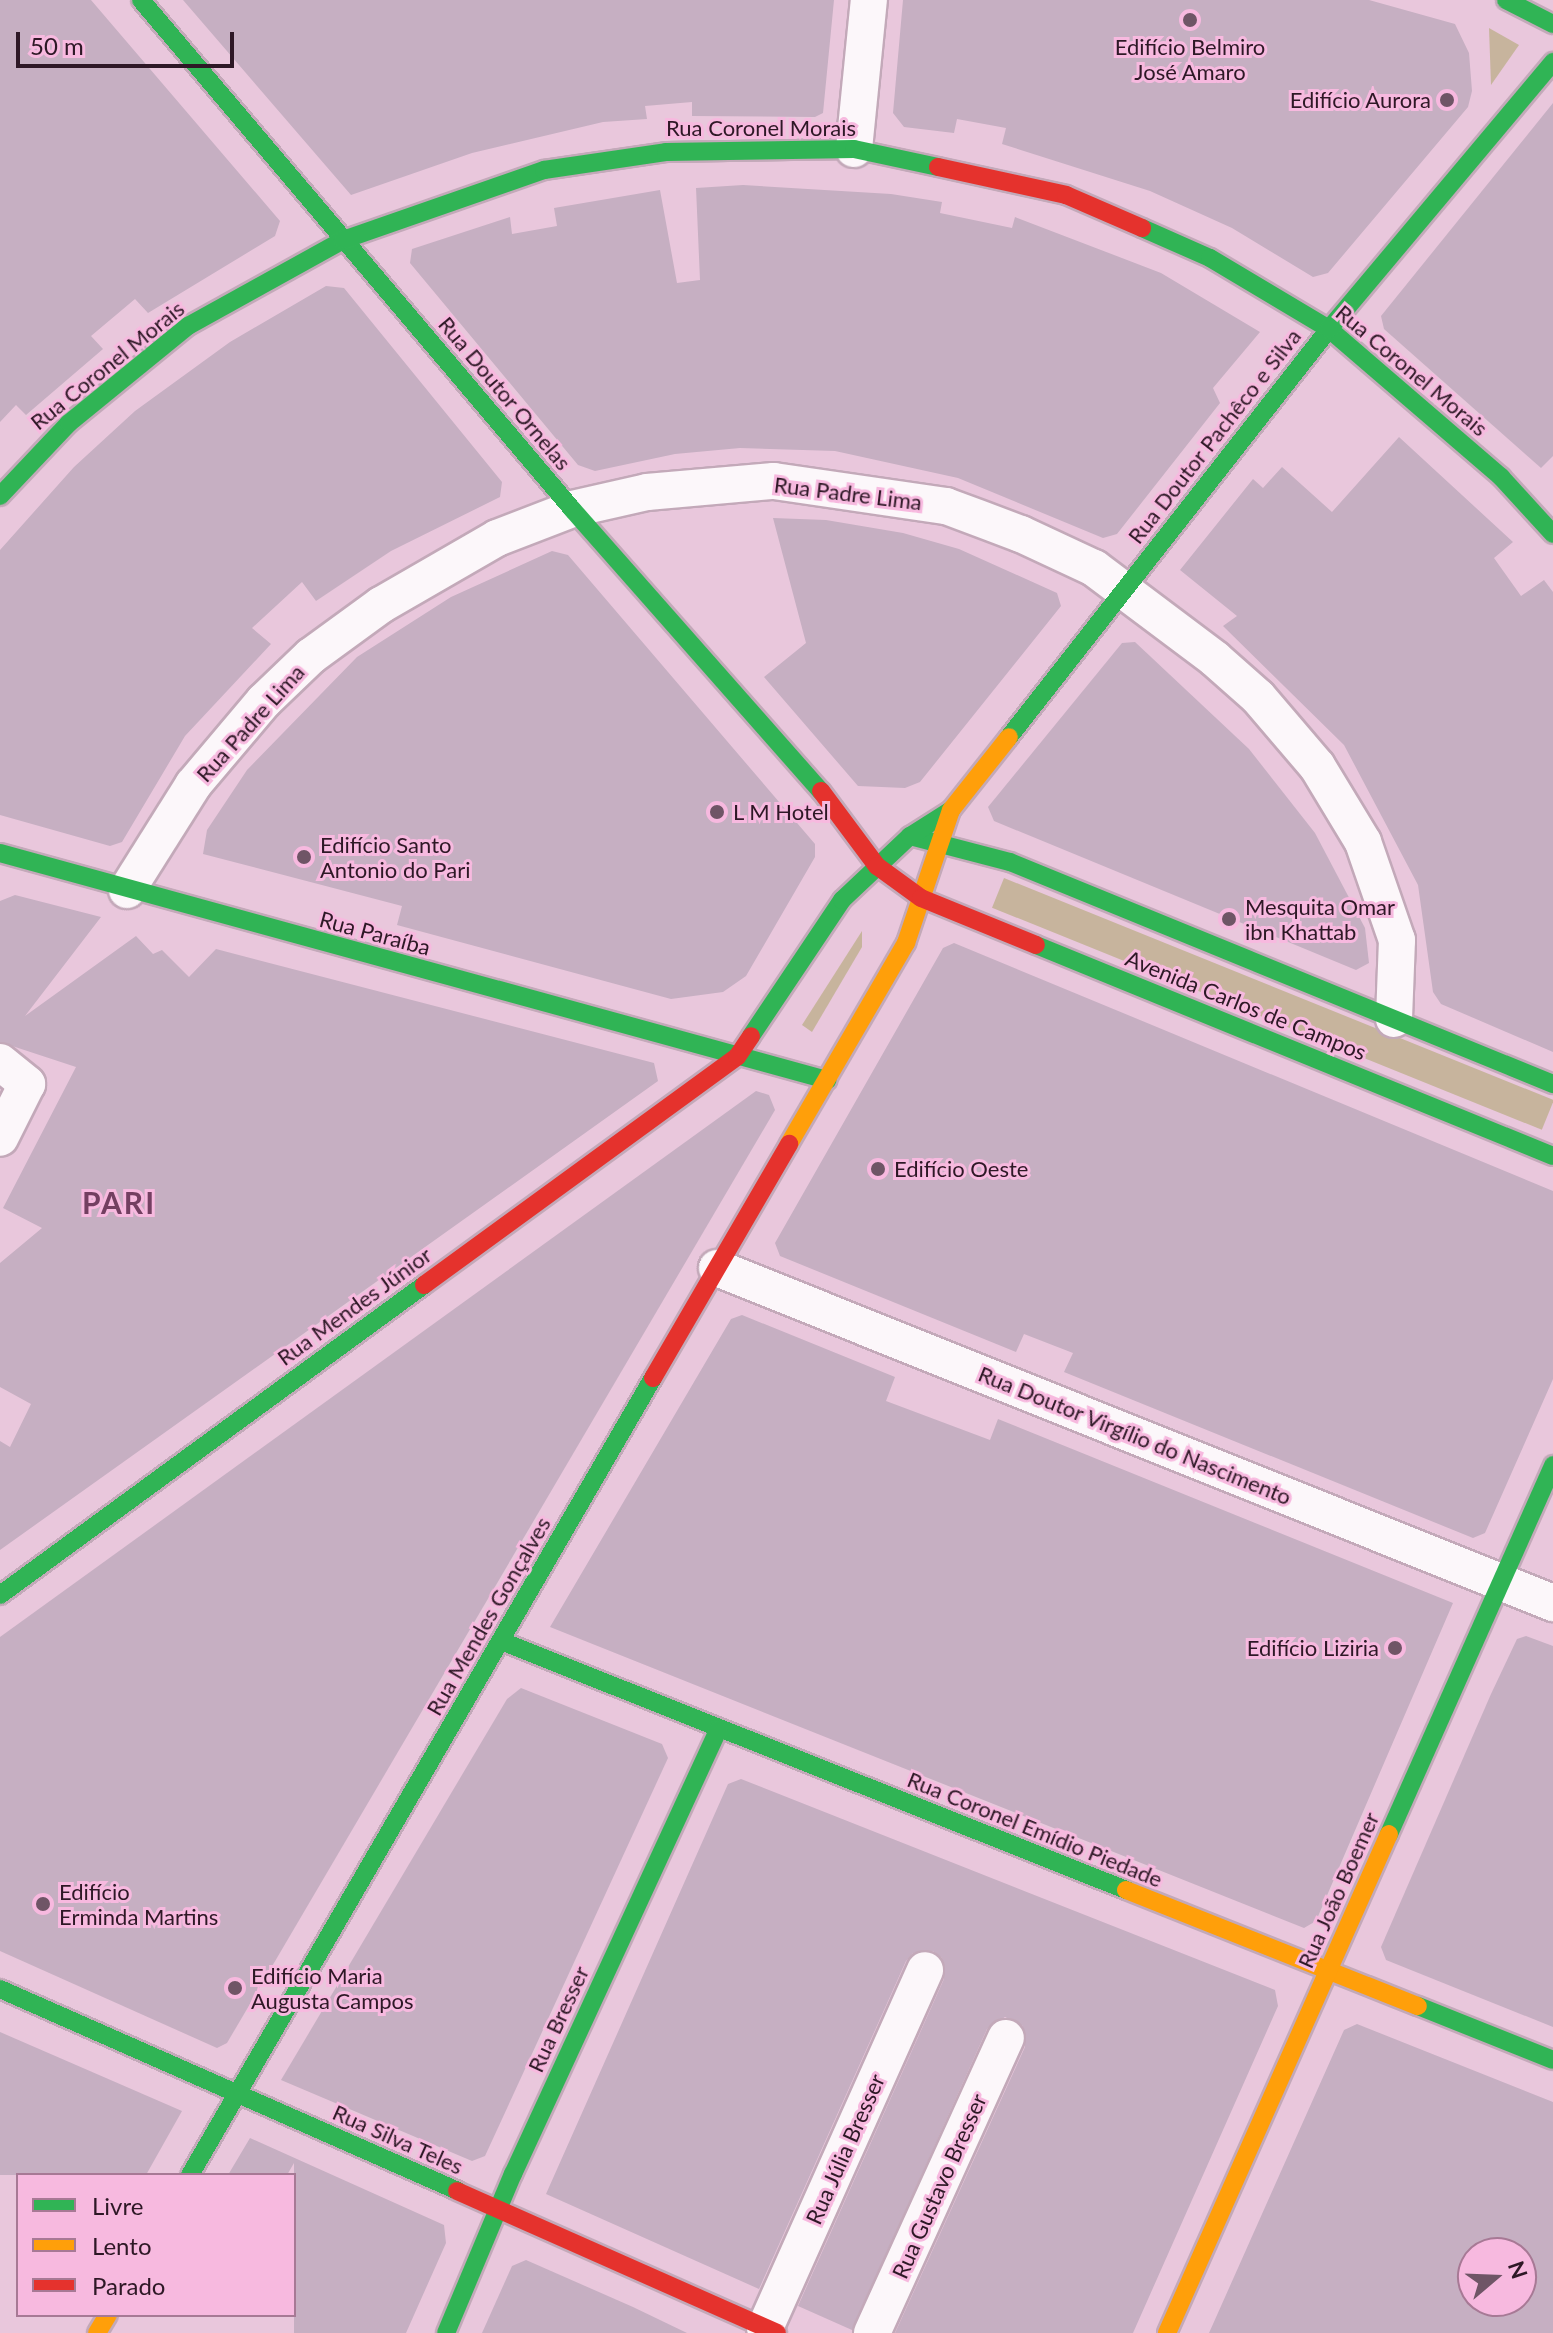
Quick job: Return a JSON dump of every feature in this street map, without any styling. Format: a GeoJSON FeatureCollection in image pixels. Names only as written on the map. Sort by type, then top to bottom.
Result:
{"type":"FeatureCollection","features":[{"type":"Feature","properties":{"kind":"street","name":"Rua Doutor Ornelas"},"geometry":{"type":"LineString","coordinates":[[141,0],[572,509],[840,812],[877,866],[921,898]]}},
{"type":"Feature","properties":{"kind":"street"},"geometry":{"type":"LineString","coordinates":[[854,149],[869,0]]}},
{"type":"Feature","properties":{"kind":"street"},"geometry":{"type":"LineString","coordinates":[[1506,0],[1553,24]]}},
{"type":"Feature","properties":{"kind":"street","name":"Rua Doutor Pachêco e Silva"},"geometry":{"type":"LineString","coordinates":[[921,898],[951,810],[1329,329],[1553,62]]}},
{"type":"Feature","properties":{"kind":"street","name":"Rua Coronel Morais"},"geometry":{"type":"LineString","coordinates":[[0,496],[69,423],[188,326],[343,240],[544,170],[666,152],[854,149],[1066,195],[1210,258],[1329,329],[1440,420],[1553,534]]}},
{"type":"Feature","properties":{"kind":"street","name":"Rua Padre Lima"},"geometry":{"type":"LineString","coordinates":[[127,890],[193,785],[264,701],[311,656],[381,605],[497,538],[572,509],[647,492],[774,481],[946,506],[1021,534],[1094,568],[1169,621],[1258,697],[1333,789],[1374,866],[1392,917],[1399,964],[1394,1019]]}},
{"type":"Feature","properties":{"kind":"street","name":"Rua Doutor Pachêco e Silva"},"geometry":{"type":"LineString","coordinates":[[737,1057],[842,900],[910,836],[951,810]]}},
{"type":"Feature","properties":{"kind":"street","name":"Rua Doutor Ornelas"},"geometry":{"type":"LineString","coordinates":[[840,812],[878,828],[939,843]]}},
{"type":"Feature","properties":{"kind":"street","name":"Avenida Carlos de Campos"},"geometry":{"type":"LineString","coordinates":[[939,843],[1010,862],[1553,1084]]}},
{"type":"Feature","properties":{"kind":"street","name":"Rua Paraíba"},"geometry":{"type":"LineString","coordinates":[[2,855],[827,1080]]}},
{"type":"Feature","properties":{"kind":"street","name":"Avenida Carlos de Campos"},"geometry":{"type":"LineString","coordinates":[[921,898],[1553,1156]]}},
{"type":"Feature","properties":{"kind":"street","name":"Rua Mendes Gonçalves"},"geometry":{"type":"LineString","coordinates":[[191,2173],[906,943],[921,898]]}},
{"type":"Feature","properties":{"kind":"street","name":"Rua Mendes Júnior"},"geometry":{"type":"LineString","coordinates":[[0,1595],[737,1057]]}},
{"type":"Feature","properties":{"kind":"street"},"geometry":{"type":"LineString","coordinates":[[0,1062],[27,1084],[0,1138]]}},
{"type":"Feature","properties":{"kind":"street","name":"Rua Doutor Virgílio do Nascimento"},"geometry":{"type":"LineString","coordinates":[[717,1268],[1553,1603]]}},
{"type":"Feature","properties":{"kind":"street","name":"Rua João Boemer"},"geometry":{"type":"LineString","coordinates":[[1167,2333],[1553,1465]]}},
{"type":"Feature","properties":{"kind":"street","name":"Rua Coronel Emídio Piedade"},"geometry":{"type":"LineString","coordinates":[[501,1641],[1553,2060]]}},
{"type":"Feature","properties":{"kind":"street","name":"Rua Bresser"},"geometry":{"type":"LineString","coordinates":[[446,2333],[498,2208],[719,1729]]}},
{"type":"Feature","properties":{"kind":"street","name":"Rua Júlia Bresser"},"geometry":{"type":"LineString","coordinates":[[771,2330],[925,1970]]}},
{"type":"Feature","properties":{"kind":"street","name":"Rua Silva Teles"},"geometry":{"type":"LineString","coordinates":[[0,1989],[771,2330]]}},
{"type":"Feature","properties":{"kind":"street","name":"Rua Gustavo Bresser"},"geometry":{"type":"LineString","coordinates":[[872,2333],[1006,2038]]}},
{"type":"Feature","properties":{"kind":"shaded area"},"geometry":{"type":"Polygon","coordinates":[[[1489,28],[1519,45],[1491,85],[1489,28]]]}},
{"type":"Feature","properties":{"kind":"shaded area"},"geometry":{"type":"Polygon","coordinates":[[[1004,878],[1553,1100],[1542,1130],[992,908],[1004,878]]]}},
{"type":"Feature","properties":{"kind":"shaded area"},"geometry":{"type":"Polygon","coordinates":[[[862,931],[862,947],[812,1032],[802,1025],[862,931]]]}},
{"type":"Feature","properties":{"kind":"building"},"geometry":{"type":"Polygon","coordinates":[[[0,0],[91,0],[280,221],[275,236],[148,313],[135,299],[91,336],[103,349],[26,415],[16,405],[0,422],[0,0]]]}},
{"type":"Feature","properties":{"kind":"building"},"geometry":{"type":"Polygon","coordinates":[[[183,0],[834,0],[823,113],[815,117],[692,116],[692,102],[645,106],[647,119],[603,122],[472,153],[351,195],[183,0]]]}},
{"type":"Feature","properties":{"kind":"building"},"geometry":{"type":"Polygon","coordinates":[[[903,0],[1369,0],[1455,24],[1469,53],[1472,91],[1468,107],[1328,273],[1313,277],[1232,228],[1150,191],[1002,144],[1006,128],[957,119],[954,133],[904,127],[893,113],[903,0]]]}},
{"type":"Feature","properties":{"kind":"building"},"geometry":{"type":"Polygon","coordinates":[[[1553,103],[1553,456],[1541,468],[1384,329],[1381,316],[1553,103]]]}},
{"type":"Feature","properties":{"kind":"building"},"geometry":{"type":"Polygon","coordinates":[[[743,185],[891,194],[942,202],[940,213],[1012,228],[1015,217],[1161,273],[1260,332],[1213,388],[1220,403],[1117,534],[1103,538],[958,478],[835,451],[740,448],[675,454],[595,471],[578,465],[410,263],[412,249],[510,217],[512,234],[557,226],[554,208],[660,190],[677,283],[700,280],[696,188],[743,185]]]}},
{"type":"Feature","properties":{"kind":"building"},"geometry":{"type":"Polygon","coordinates":[[[326,286],[344,288],[502,482],[500,497],[391,551],[316,601],[302,582],[252,628],[271,644],[185,736],[122,842],[110,846],[0,815],[0,550],[74,467],[135,411],[230,342],[326,286]]]}},
{"type":"Feature","properties":{"kind":"building"},"geometry":{"type":"Polygon","coordinates":[[[1399,437],[1513,542],[1494,558],[1521,596],[1544,580],[1553,592],[1553,1052],[1441,1004],[1433,992],[1418,885],[1344,745],[1223,626],[1237,616],[1180,570],[1253,479],[1263,488],[1282,467],[1332,512],[1399,437]]]}},
{"type":"Feature","properties":{"kind":"building"},"geometry":{"type":"Polygon","coordinates":[[[773,518],[826,520],[903,533],[959,549],[1057,593],[1061,606],[920,782],[905,788],[858,786],[764,677],[806,643],[773,518]]]}},
{"type":"Feature","properties":{"kind":"building"},"geometry":{"type":"Polygon","coordinates":[[[552,551],[568,555],[815,844],[815,857],[746,976],[723,992],[671,999],[397,925],[402,906],[203,854],[207,830],[247,770],[357,657],[451,597],[552,551]]]}},
{"type":"Feature","properties":{"kind":"building"},"geometry":{"type":"Polygon","coordinates":[[[1135,642],[1249,749],[1315,833],[1365,928],[1369,963],[1356,970],[994,821],[988,807],[1122,643],[1135,642]]]}},
{"type":"Feature","properties":{"kind":"building"},"geometry":{"type":"Polygon","coordinates":[[[15,895],[101,917],[25,1016],[136,936],[153,954],[162,950],[189,977],[216,949],[654,1063],[658,1081],[0,1550],[0,1441],[10,1447],[31,1404],[0,1387],[0,1263],[42,1228],[3,1208],[76,1067],[0,1042],[0,901],[15,895]]]}},
{"type":"Feature","properties":{"kind":"building"},"geometry":{"type":"Polygon","coordinates":[[[954,943],[1553,1191],[1553,1379],[1485,1533],[1473,1538],[1064,1372],[1073,1353],[1024,1334],[1016,1352],[780,1256],[775,1243],[943,948],[954,943]]]}},
{"type":"Feature","properties":{"kind":"building"},"geometry":{"type":"Polygon","coordinates":[[[756,1091],[769,1095],[775,1110],[227,2043],[217,2048],[0,1951],[0,1637],[756,1091]]]}},
{"type":"Feature","properties":{"kind":"building"},"geometry":{"type":"Polygon","coordinates":[[[742,1315],[895,1377],[886,1401],[990,1440],[998,1419],[1453,1603],[1316,1921],[1304,1928],[550,1627],[731,1319],[742,1315]]]}},
{"type":"Feature","properties":{"kind":"building"},"geometry":{"type":"Polygon","coordinates":[[[1526,1636],[1553,1646],[1553,2027],[1386,1960],[1381,1947],[1491,1694],[1517,1639],[1526,1636]]]}},
{"type":"Feature","properties":{"kind":"building"},"geometry":{"type":"Polygon","coordinates":[[[521,1688],[662,1744],[668,1758],[485,2156],[472,2161],[281,2080],[507,1699],[521,1688]]]}},
{"type":"Feature","properties":{"kind":"building"},"geometry":{"type":"Polygon","coordinates":[[[741,1779],[1275,1990],[1278,2006],[1133,2333],[895,2333],[1025,2047],[1023,2026],[1005,2017],[987,2029],[852,2330],[798,2306],[944,1979],[942,1958],[933,1951],[913,1953],[906,1961],[759,2289],[546,2194],[728,1784],[741,1779]]]}},
{"type":"Feature","properties":{"kind":"building"},"geometry":{"type":"Polygon","coordinates":[[[1357,2024],[1553,2102],[1553,2333],[1209,2333],[1344,2030],[1357,2024]]]}},
{"type":"Feature","properties":{"kind":"building"},"geometry":{"type":"Polygon","coordinates":[[[0,2032],[182,2111],[147,2173],[0,2175],[0,2032]]]}},
{"type":"Feature","properties":{"kind":"building"},"geometry":{"type":"Polygon","coordinates":[[[250,2138],[444,2225],[446,2243],[406,2333],[294,2333],[294,2163],[288,2173],[229,2173],[250,2138]]]}},
{"type":"Feature","properties":{"kind":"building"},"geometry":{"type":"Polygon","coordinates":[[[526,2260],[687,2333],[482,2333],[512,2266],[526,2260]]]}},
{"type":"Feature","properties":{"kind":"traffic: fast"},"geometry":{"type":"LineString","coordinates":[[141,0],[572,509],[821,791]]}},
{"type":"Feature","properties":{"kind":"traffic: fast"},"geometry":{"type":"LineString","coordinates":[[1506,0],[1553,24]]}},
{"type":"Feature","properties":{"kind":"traffic: fast"},"geometry":{"type":"LineString","coordinates":[[1009,737],[1329,329],[1553,62]]}},
{"type":"Feature","properties":{"kind":"traffic: fast"},"geometry":{"type":"LineString","coordinates":[[0,496],[69,423],[188,326],[343,240],[544,170],[666,152],[854,149],[938,167]]}},
{"type":"Feature","properties":{"kind":"traffic: fast"},"geometry":{"type":"LineString","coordinates":[[1142,228],[1210,258],[1329,329],[1501,477],[1553,534]]}},
{"type":"Feature","properties":{"kind":"traffic: fast"},"geometry":{"type":"LineString","coordinates":[[751,1036],[842,900],[910,836],[951,810]]}},
{"type":"Feature","properties":{"kind":"traffic: fast"},"geometry":{"type":"LineString","coordinates":[[910,836],[1010,862],[1553,1084]]}},
{"type":"Feature","properties":{"kind":"traffic: fast"},"geometry":{"type":"LineString","coordinates":[[0,853],[827,1080]]}},
{"type":"Feature","properties":{"kind":"traffic: fast"},"geometry":{"type":"LineString","coordinates":[[1036,945],[1553,1156]]}},
{"type":"Feature","properties":{"kind":"traffic: fast"},"geometry":{"type":"LineString","coordinates":[[0,1595],[424,1285]]}},
{"type":"Feature","properties":{"kind":"traffic: fast"},"geometry":{"type":"LineString","coordinates":[[191,2173],[653,1378]]}},
{"type":"Feature","properties":{"kind":"traffic: fast"},"geometry":{"type":"LineString","coordinates":[[1389,1834],[1553,1465]]}},
{"type":"Feature","properties":{"kind":"traffic: fast"},"geometry":{"type":"LineString","coordinates":[[501,1641],[1126,1890]]}},
{"type":"Feature","properties":{"kind":"traffic: fast"},"geometry":{"type":"LineString","coordinates":[[446,2333],[513,2174],[719,1729]]}},
{"type":"Feature","properties":{"kind":"traffic: fast"},"geometry":{"type":"LineString","coordinates":[[0,1989],[457,2191]]}},
{"type":"Feature","properties":{"kind":"traffic: fast"},"geometry":{"type":"LineString","coordinates":[[1418,2006],[1553,2060]]}},
{"type":"Feature","properties":{"kind":"traffic: slow"},"geometry":{"type":"LineString","coordinates":[[789,1144],[906,943],[951,810],[1009,737]]}},
{"type":"Feature","properties":{"kind":"traffic: slow"},"geometry":{"type":"LineString","coordinates":[[1167,2333],[1389,1834]]}},
{"type":"Feature","properties":{"kind":"traffic: slow"},"geometry":{"type":"LineString","coordinates":[[1126,1890],[1418,2006]]}},
{"type":"Feature","properties":{"kind":"traffic: slow"},"geometry":{"type":"LineString","coordinates":[[97,2333],[107,2317]]}},
{"type":"Feature","properties":{"kind":"traffic: jam"},"geometry":{"type":"LineString","coordinates":[[938,167],[1066,195],[1142,228]]}},
{"type":"Feature","properties":{"kind":"traffic: jam"},"geometry":{"type":"LineString","coordinates":[[821,791],[877,866],[921,898],[1036,945]]}},
{"type":"Feature","properties":{"kind":"traffic: jam"},"geometry":{"type":"LineString","coordinates":[[424,1285],[737,1057],[751,1036]]}},
{"type":"Feature","properties":{"kind":"traffic: jam"},"geometry":{"type":"LineString","coordinates":[[653,1378],[789,1144]]}},
{"type":"Feature","properties":{"kind":"traffic: jam"},"geometry":{"type":"LineString","coordinates":[[457,2191],[777,2333]]}},
{"type":"Feature","properties":{"kind":"place","name":"Edifício Belmiro José Amaro"},"geometry":{"type":"Point","coordinates":[1190,20]}},
{"type":"Feature","properties":{"kind":"place","name":"Edifício Aurora"},"geometry":{"type":"Point","coordinates":[1447,100]}},
{"type":"Feature","properties":{"kind":"place","name":"L M Hotel"},"geometry":{"type":"Point","coordinates":[717,812]}},
{"type":"Feature","properties":{"kind":"place","name":"Edifício Santo Antonio do Pari"},"geometry":{"type":"Point","coordinates":[304,857]}},
{"type":"Feature","properties":{"kind":"place","name":"Mesquita Omar ibn Khattab"},"geometry":{"type":"Point","coordinates":[1229,919]}},
{"type":"Feature","properties":{"kind":"place","name":"Edifício Oeste"},"geometry":{"type":"Point","coordinates":[878,1169]}},
{"type":"Feature","properties":{"kind":"place","name":"Edifício Liziria"},"geometry":{"type":"Point","coordinates":[1395,1648]}},
{"type":"Feature","properties":{"kind":"place","name":"Edifício Erminda Martins"},"geometry":{"type":"Point","coordinates":[43,1904]}},
{"type":"Feature","properties":{"kind":"place","name":"Edifício Maria Augusta Campos"},"geometry":{"type":"Point","coordinates":[235,1988]}},
{"type":"Feature","properties":{"kind":"district","name":"PARI"},"geometry":{"type":"Point","coordinates":[119,1202]}}]}
